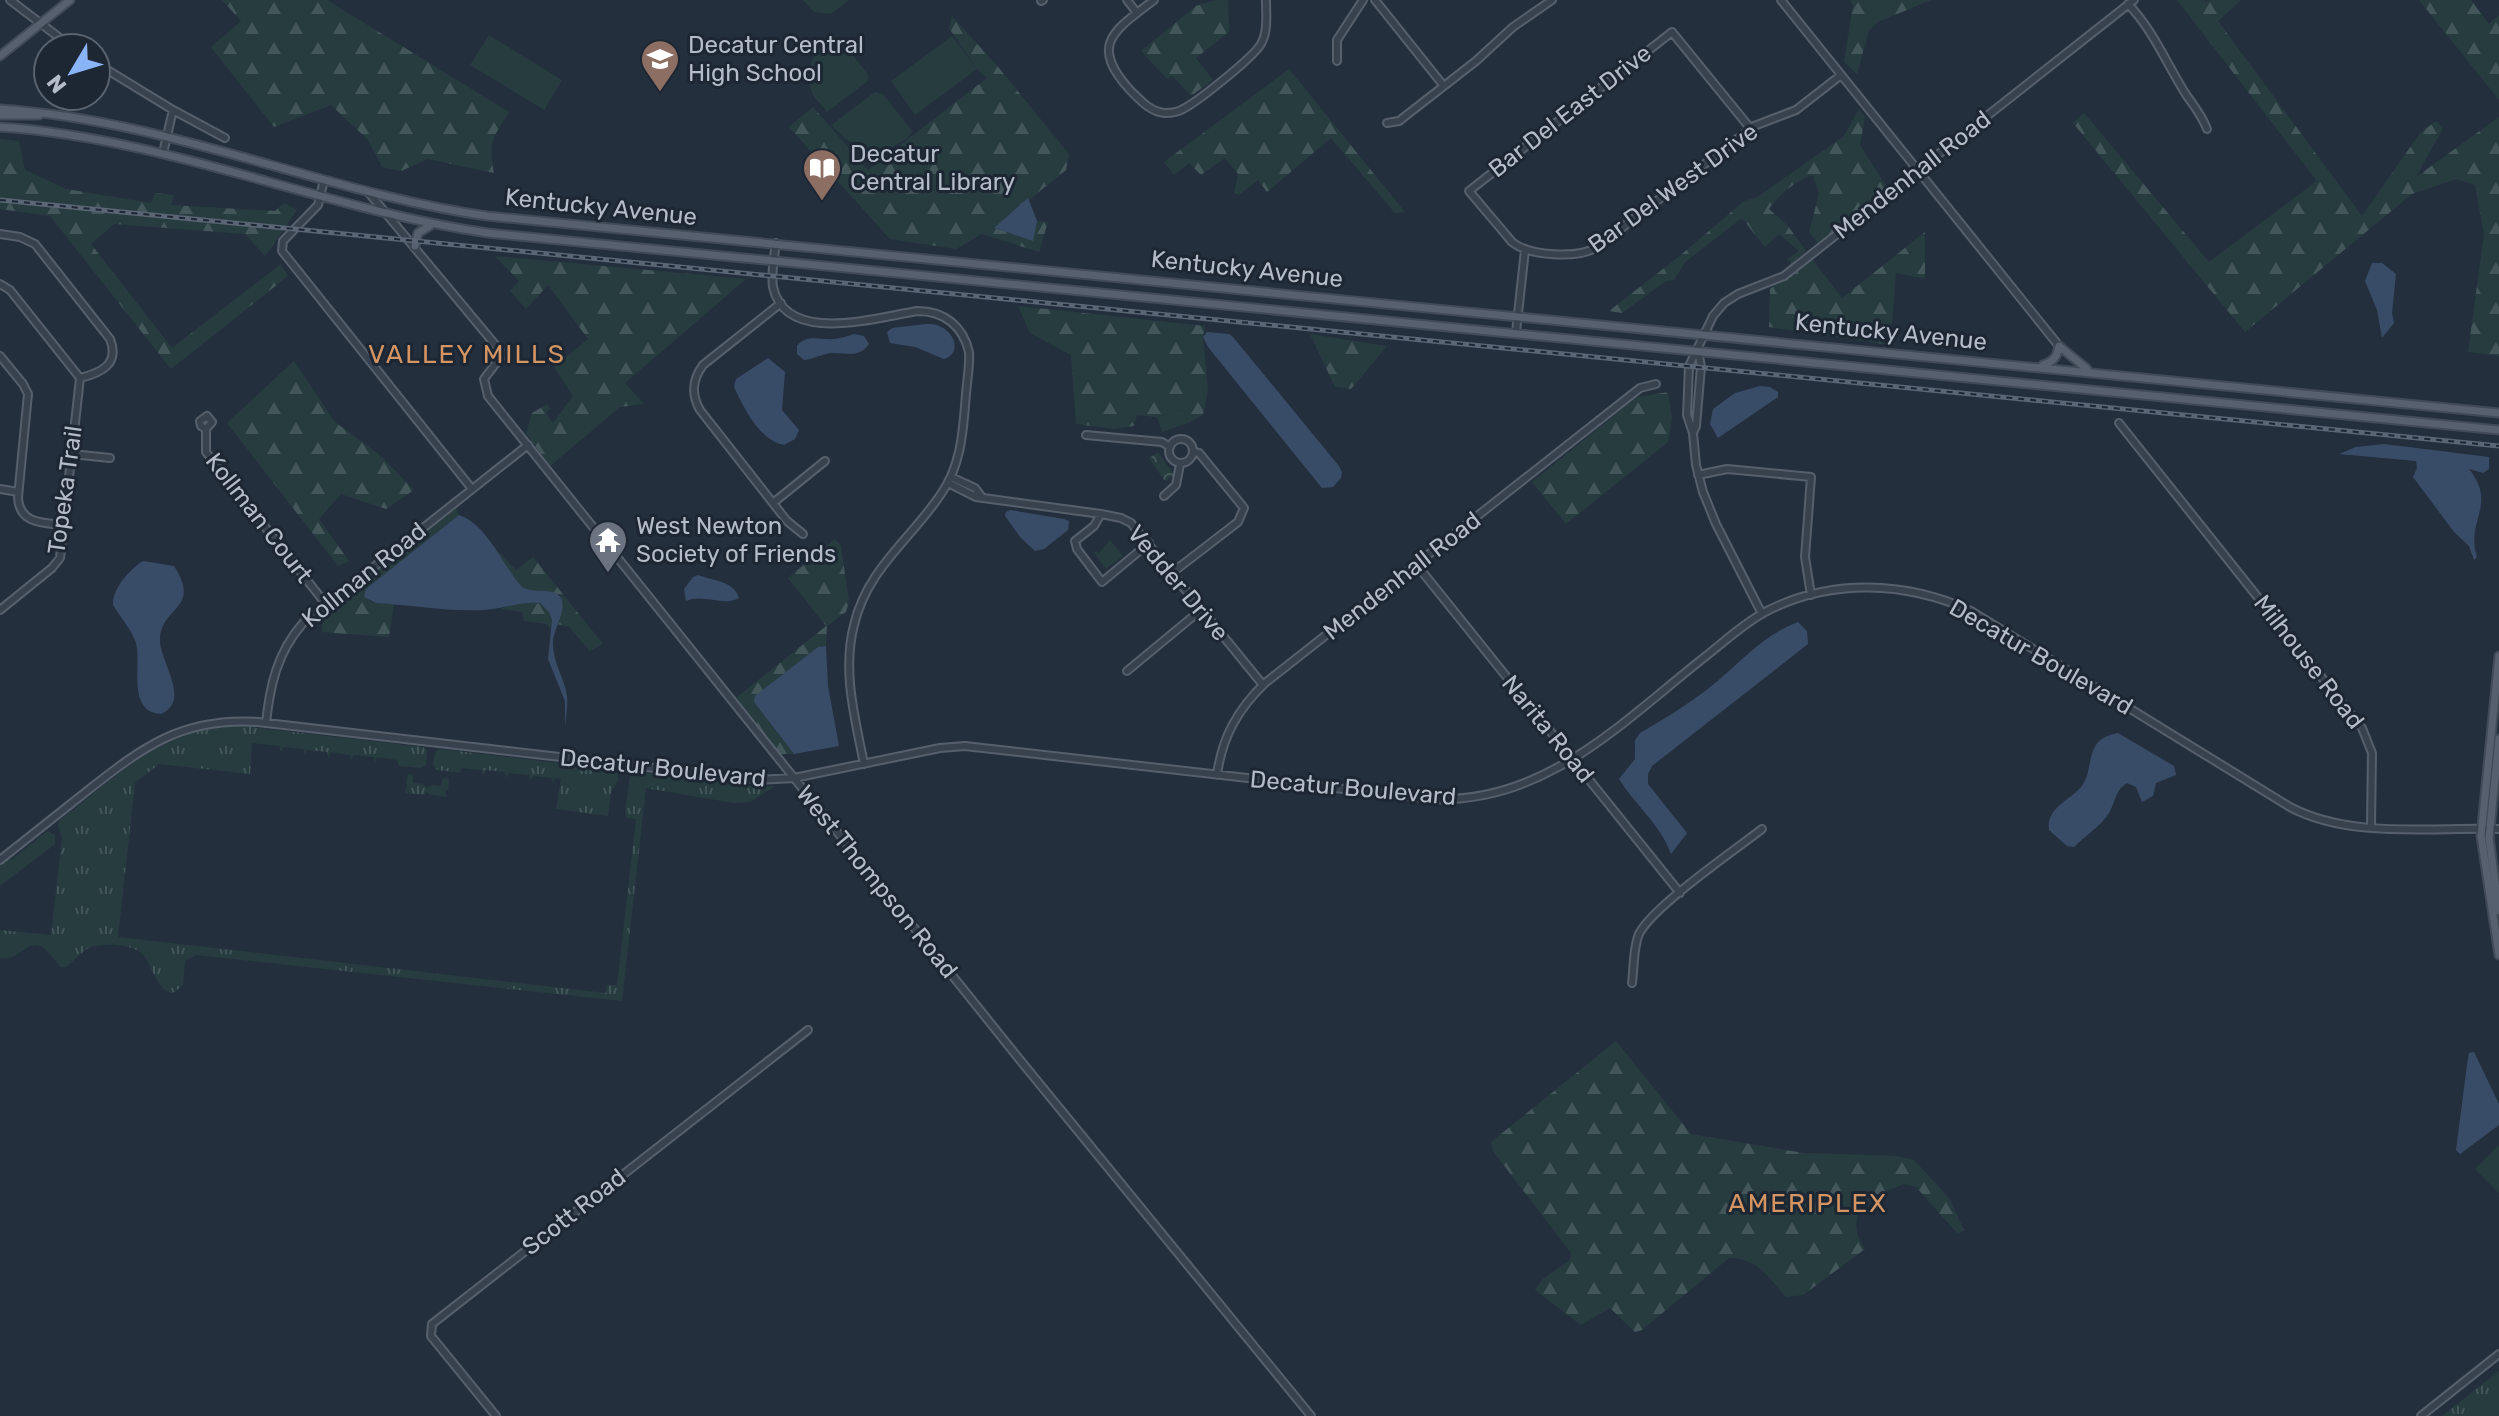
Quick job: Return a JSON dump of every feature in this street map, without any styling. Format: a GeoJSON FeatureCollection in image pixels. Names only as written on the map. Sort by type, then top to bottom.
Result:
{"type":"FeatureCollection","features":[{"type":"Feature","properties":{"kind":"main road"},"geometry":{"type":"LineString","coordinates":[[0,56],[70,0]]}},
{"type":"Feature","properties":{"kind":"main road","name":"Kentucky Avenue"},"geometry":{"type":"LineString","coordinates":[[0,112],[36,117],[45,113],[133,127],[369,193],[493,216],[2499,413]]}},
{"type":"Feature","properties":{"kind":"main road","name":"Kentucky Avenue"},"geometry":{"type":"LineString","coordinates":[[0,127],[86,137],[163,153],[388,215],[511,235],[2499,430]]}},
{"type":"Feature","properties":{"kind":"main road"},"geometry":{"type":"LineString","coordinates":[[415,246],[418,233],[432,224]]}},
{"type":"Feature","properties":{"kind":"main road"},"geometry":{"type":"LineString","coordinates":[[2037,367],[2053,362],[2059,346],[2092,372]]}},
{"type":"Feature","properties":{"kind":"main road"},"geometry":{"type":"LineString","coordinates":[[2499,656],[2490,829],[2499,911]]}},
{"type":"Feature","properties":{"kind":"main road"},"geometry":{"type":"LineString","coordinates":[[2499,739],[2486,881],[2499,955]]}},
{"type":"Feature","properties":{"kind":"street"},"geometry":{"type":"LineString","coordinates":[[10,0],[52,32]]}},
{"type":"Feature","properties":{"kind":"street"},"geometry":{"type":"LineString","coordinates":[[1127,0],[1137,13]]}},
{"type":"Feature","properties":{"kind":"street"},"geometry":{"type":"LineString","coordinates":[[1154,0],[1116,31],[1109,50],[1114,72],[1143,103],[1166,113],[1185,108],[1256,53],[1265,33],[1266,0]]}},
{"type":"Feature","properties":{"kind":"street"},"geometry":{"type":"LineString","coordinates":[[1337,61],[1337,40],[1363,0]]}},
{"type":"Feature","properties":{"kind":"street"},"geometry":{"type":"LineString","coordinates":[[1375,0],[1443,85]]}},
{"type":"Feature","properties":{"kind":"street"},"geometry":{"type":"LineString","coordinates":[[1387,123],[1399,121],[1476,61],[1513,27],[1552,0]]}},
{"type":"Feature","properties":{"kind":"street"},"geometry":{"type":"LineString","coordinates":[[1781,0],[2059,346]]}},
{"type":"Feature","properties":{"kind":"street"},"geometry":{"type":"LineString","coordinates":[[2131,2],[2156,39],[2188,97],[2200,111],[2207,129]]}},
{"type":"Feature","properties":{"kind":"street","name":"Mendenhall Road"},"geometry":{"type":"LineString","coordinates":[[1693,433],[1687,415],[1689,366],[1713,316],[1724,303],[1738,294],[1784,276],[2131,2]]}},
{"type":"Feature","properties":{"kind":"street","name":"Bar Del East Drive"},"geometry":{"type":"LineString","coordinates":[[1525,250],[1512,242],[1469,191],[1672,32],[1750,128]]}},
{"type":"Feature","properties":{"kind":"street"},"geometry":{"type":"LineString","coordinates":[[112,73],[225,138]]}},
{"type":"Feature","properties":{"kind":"street","name":"Bar Del West Drive"},"geometry":{"type":"LineString","coordinates":[[1525,250],[1573,255],[1591,251],[1750,128],[1796,110],[1841,75]]}},
{"type":"Feature","properties":{"kind":"street"},"geometry":{"type":"LineString","coordinates":[[163,153],[173,110]]}},
{"type":"Feature","properties":{"kind":"street"},"geometry":{"type":"LineString","coordinates":[[324,180],[315,210],[283,241],[281,247],[472,489]]}},
{"type":"Feature","properties":{"kind":"street","name":"West Thompson Road"},"geometry":{"type":"LineString","coordinates":[[369,193],[503,354],[487,374],[484,384],[488,396],[1020,1060],[1311,1416]]}},
{"type":"Feature","properties":{"kind":"street"},"geometry":{"type":"LineString","coordinates":[[0,234],[29,240],[38,247],[110,339],[113,351],[109,364],[101,371],[80,378],[10,290],[0,284]]}},
{"type":"Feature","properties":{"kind":"street"},"geometry":{"type":"LineString","coordinates":[[776,243],[773,282],[781,303],[800,320],[816,324],[922,311],[943,316],[956,326],[966,341],[969,358],[962,442],[950,480],[939,498],[880,567],[857,613],[850,644],[849,674],[864,764]]}},
{"type":"Feature","properties":{"kind":"street"},"geometry":{"type":"LineString","coordinates":[[1516,332],[1525,250]]}},
{"type":"Feature","properties":{"kind":"street"},"geometry":{"type":"LineString","coordinates":[[781,303],[704,364],[695,377],[694,394],[700,410],[773,503],[803,534]]}},
{"type":"Feature","properties":{"kind":"street"},"geometry":{"type":"LineString","coordinates":[[1698,350],[1701,367],[1693,433],[1698,475],[1712,517],[1762,614]]}},
{"type":"Feature","properties":{"kind":"street"},"geometry":{"type":"LineString","coordinates":[[0,356],[28,394],[19,507],[29,519],[64,525]]}},
{"type":"Feature","properties":{"kind":"street","name":"Topeka Trail"},"geometry":{"type":"LineString","coordinates":[[0,610],[57,563],[80,378]]}},
{"type":"Feature","properties":{"kind":"street","name":"Mendenhall Road"},"geometry":{"type":"LineString","coordinates":[[1217,775],[1223,744],[1234,722],[1263,685],[1640,388],[1656,384]]}},
{"type":"Feature","properties":{"kind":"street","name":"Milhouse Road"},"geometry":{"type":"LineString","coordinates":[[2119,423],[2362,728],[2372,753],[2371,827]]}},
{"type":"Feature","properties":{"kind":"street","name":"Kollman Court"},"geometry":{"type":"LineString","coordinates":[[206,429],[206,452],[325,603]]}},
{"type":"Feature","properties":{"kind":"street"},"geometry":{"type":"LineString","coordinates":[[1086,435],[1162,442],[1170,447]]}},
{"type":"Feature","properties":{"kind":"street"},"geometry":{"type":"LineString","coordinates":[[1173,572],[1238,522],[1244,508],[1199,453],[1194,452],[1189,441],[1174,441],[1170,447],[1170,458],[1180,464],[1188,462],[1194,452]]}},
{"type":"Feature","properties":{"kind":"street","name":"Kollman Road"},"geometry":{"type":"LineString","coordinates":[[266,723],[270,691],[280,658],[298,630],[325,603],[528,445]]}},
{"type":"Feature","properties":{"kind":"street"},"geometry":{"type":"LineString","coordinates":[[72,454],[110,458]]}},
{"type":"Feature","properties":{"kind":"street"},"geometry":{"type":"LineString","coordinates":[[773,503],[825,461]]}},
{"type":"Feature","properties":{"kind":"street"},"geometry":{"type":"LineString","coordinates":[[1164,496],[1176,485],[1180,464]]}},
{"type":"Feature","properties":{"kind":"street"},"geometry":{"type":"LineString","coordinates":[[1698,475],[1727,469],[1811,477],[1805,565],[1811,595]]}},
{"type":"Feature","properties":{"kind":"street","name":"Vedder Drive"},"geometry":{"type":"LineString","coordinates":[[950,480],[975,488],[981,496],[1101,514],[1131,523],[1263,685]]}},
{"type":"Feature","properties":{"kind":"street"},"geometry":{"type":"LineString","coordinates":[[0,489],[18,492]]}},
{"type":"Feature","properties":{"kind":"street"},"geometry":{"type":"LineString","coordinates":[[1101,514],[1094,526],[1075,541],[1077,549],[1102,582],[1149,543]]}},
{"type":"Feature","properties":{"kind":"street","name":"Narita Road"},"geometry":{"type":"LineString","coordinates":[[1416,564],[1680,893]]}},
{"type":"Feature","properties":{"kind":"street","name":"Decatur Boulevard"},"geometry":{"type":"LineString","coordinates":[[266,723],[754,780],[794,778],[940,748],[967,746],[1451,799],[1483,796],[1520,787],[1573,760],[1762,614],[1811,595],[1841,589],[1882,587],[1917,592],[1981,616],[2294,810],[2331,823],[2371,827]]}},
{"type":"Feature","properties":{"kind":"street"},"geometry":{"type":"LineString","coordinates":[[1127,671],[1202,609]]}},
{"type":"Feature","properties":{"kind":"street"},"geometry":{"type":"LineString","coordinates":[[0,860],[131,757],[156,741],[210,723],[266,723]]}},
{"type":"Feature","properties":{"kind":"street"},"geometry":{"type":"LineString","coordinates":[[2371,827],[2490,829]]}},
{"type":"Feature","properties":{"kind":"street"},"geometry":{"type":"LineString","coordinates":[[1632,983],[1640,932],[1680,893],[1762,829]]}},
{"type":"Feature","properties":{"kind":"street","name":"Scott Road"},"geometry":{"type":"LineString","coordinates":[[496,1416],[431,1336],[432,1324],[808,1030]]}},
{"type":"Feature","properties":{"kind":"street"},"geometry":{"type":"LineString","coordinates":[[2421,1416],[2499,1354]]}},
{"type":"Feature","properties":{"kind":"green space"},"geometry":{"type":"Polygon","coordinates":[[[222,0],[327,0],[509,112],[493,140],[494,173],[428,159],[401,171],[382,167],[368,140],[331,105],[274,127],[211,47],[241,21],[222,0]]]}},
{"type":"Feature","properties":{"kind":"green space"},"geometry":{"type":"Polygon","coordinates":[[[803,0],[849,0],[831,14],[814,12],[803,0]]]}},
{"type":"Feature","properties":{"kind":"green space"},"geometry":{"type":"Polygon","coordinates":[[[1228,0],[1229,32],[1196,58],[1213,80],[1191,96],[1173,76],[1167,79],[1141,51],[1196,6],[1228,0]]]}},
{"type":"Feature","properties":{"kind":"green space"},"geometry":{"type":"Polygon","coordinates":[[[1850,0],[1931,0],[1878,22],[1869,30],[1857,74],[1844,62],[1853,5],[1850,0]]]}},
{"type":"Feature","properties":{"kind":"green space"},"geometry":{"type":"Polygon","coordinates":[[[2177,0],[2241,0],[2218,21],[2362,216],[2420,133],[2436,121],[2443,128],[2416,177],[2499,117],[2499,356],[2468,352],[2484,234],[2475,185],[2456,179],[2412,194],[2245,332],[2073,123],[2084,113],[2209,262],[2317,181],[2177,0]]]}},
{"type":"Feature","properties":{"kind":"green space"},"geometry":{"type":"Polygon","coordinates":[[[2419,0],[2471,0],[2489,24],[2499,15],[2499,100],[2419,0]]]}},
{"type":"Feature","properties":{"kind":"green space"},"geometry":{"type":"Polygon","coordinates":[[[952,16],[1069,154],[1066,170],[994,228],[1032,240],[1037,221],[1048,222],[1039,252],[982,234],[956,249],[890,239],[789,127],[813,107],[868,170],[987,78],[977,69],[949,28],[952,16]]]}},
{"type":"Feature","properties":{"kind":"green space"},"geometry":{"type":"Polygon","coordinates":[[[489,35],[562,80],[544,110],[470,65],[489,35]]]}},
{"type":"Feature","properties":{"kind":"green space"},"geometry":{"type":"Polygon","coordinates":[[[952,36],[977,69],[915,115],[891,81],[952,36]]]}},
{"type":"Feature","properties":{"kind":"green space"},"geometry":{"type":"Polygon","coordinates":[[[838,37],[868,74],[868,81],[827,112],[812,93],[810,65],[823,45],[838,37]]]}},
{"type":"Feature","properties":{"kind":"green space"},"geometry":{"type":"Polygon","coordinates":[[[1289,69],[1405,212],[1395,213],[1331,138],[1267,192],[1258,180],[1239,195],[1234,193],[1238,174],[1225,158],[1201,175],[1189,163],[1174,175],[1164,162],[1289,69]]]}},
{"type":"Feature","properties":{"kind":"green space"},"geometry":{"type":"Polygon","coordinates":[[[875,92],[883,94],[913,132],[892,147],[881,150],[871,150],[850,142],[831,125],[875,92]]]}},
{"type":"Feature","properties":{"kind":"green space"},"geometry":{"type":"Polygon","coordinates":[[[1859,109],[1865,117],[1860,145],[1888,189],[1818,243],[1809,232],[1819,194],[1813,175],[1807,177],[1777,198],[1769,209],[1788,226],[1806,251],[1792,264],[1787,259],[1799,251],[1779,234],[1765,247],[1742,218],[1685,262],[1674,280],[1666,281],[1622,313],[1609,311],[1744,201],[1756,198],[1844,136],[1859,109]]]}},
{"type":"Feature","properties":{"kind":"green space"},"geometry":{"type":"Polygon","coordinates":[[[0,139],[19,141],[25,170],[66,189],[151,203],[155,193],[174,195],[171,205],[275,211],[284,203],[297,210],[265,256],[245,234],[114,224],[91,244],[172,348],[281,264],[288,276],[171,369],[50,216],[0,209],[0,139]]]}},
{"type":"Feature","properties":{"kind":"green space"},"geometry":{"type":"Polygon","coordinates":[[[1925,232],[1925,279],[1896,273],[1890,345],[1769,327],[1770,289],[1812,259],[1842,298],[1925,232]]]}},
{"type":"Feature","properties":{"kind":"green space"},"geometry":{"type":"Polygon","coordinates":[[[495,256],[746,279],[625,383],[644,404],[620,407],[550,466],[526,434],[532,413],[547,404],[550,408],[546,413],[553,423],[573,396],[554,367],[588,339],[548,285],[526,309],[510,291],[519,281],[495,256]]]}},
{"type":"Feature","properties":{"kind":"green space"},"geometry":{"type":"Polygon","coordinates":[[[1018,306],[1205,326],[1203,337],[1208,389],[1203,415],[1188,423],[1183,409],[1157,417],[1137,415],[1134,426],[1114,429],[1076,424],[1071,355],[1030,333],[1018,306]]]}},
{"type":"Feature","properties":{"kind":"green space"},"geometry":{"type":"Polygon","coordinates":[[[1310,334],[1387,346],[1351,389],[1335,387],[1310,334]]]}},
{"type":"Feature","properties":{"kind":"green space"},"geometry":{"type":"Polygon","coordinates":[[[294,361],[335,422],[381,456],[414,490],[386,509],[341,494],[319,519],[349,561],[338,566],[227,423],[294,361]]]}},
{"type":"Feature","properties":{"kind":"green space"},"geometry":{"type":"Polygon","coordinates":[[[1668,392],[1672,418],[1668,442],[1566,524],[1532,482],[1637,397],[1668,392]]]}},
{"type":"Feature","properties":{"kind":"green space"},"geometry":{"type":"Polygon","coordinates":[[[1183,409],[1188,423],[1162,432],[1157,417],[1183,409]]]}},
{"type":"Feature","properties":{"kind":"green space"},"geometry":{"type":"Polygon","coordinates":[[[1158,452],[1174,475],[1165,481],[1149,458],[1158,452]]]}},
{"type":"Feature","properties":{"kind":"green space"},"geometry":{"type":"Polygon","coordinates":[[[455,506],[459,515],[366,589],[370,602],[394,604],[389,637],[322,632],[323,610],[455,506]]]}},
{"type":"Feature","properties":{"kind":"green space"},"geometry":{"type":"Polygon","coordinates":[[[835,539],[841,546],[849,602],[846,612],[827,626],[826,646],[818,647],[754,702],[794,754],[780,754],[736,698],[826,626],[788,578],[835,539]]]}},
{"type":"Feature","properties":{"kind":"green space"},"geometry":{"type":"Polygon","coordinates":[[[1110,540],[1123,556],[1106,569],[1094,553],[1099,553],[1110,540]]]}},
{"type":"Feature","properties":{"kind":"green space"},"geometry":{"type":"Polygon","coordinates":[[[492,545],[516,570],[533,557],[603,644],[590,651],[569,627],[557,624],[561,615],[561,596],[523,588],[492,545]]]}},
{"type":"Feature","properties":{"kind":"green space"},"geometry":{"type":"Polygon","coordinates":[[[530,602],[547,609],[552,620],[550,629],[547,624],[524,621],[522,612],[500,609],[515,603],[530,602]]]}},
{"type":"Feature","properties":{"kind":"green space"},"geometry":{"type":"Polygon","coordinates":[[[242,726],[423,747],[427,751],[426,765],[421,768],[399,766],[397,760],[377,757],[375,763],[374,757],[354,755],[351,760],[350,755],[331,752],[328,758],[327,752],[307,750],[305,755],[304,749],[284,747],[281,752],[280,746],[252,743],[250,774],[159,764],[135,783],[118,937],[606,993],[607,985],[617,985],[636,819],[627,818],[625,814],[630,776],[639,772],[759,787],[775,786],[750,802],[734,803],[646,788],[622,1001],[196,955],[185,961],[183,985],[170,993],[158,982],[145,957],[128,947],[97,945],[66,967],[61,967],[37,945],[12,957],[0,958],[0,930],[51,935],[62,837],[59,821],[122,771],[165,744],[214,728],[242,726]]]}},
{"type":"Feature","properties":{"kind":"green space"},"geometry":{"type":"Polygon","coordinates":[[[439,749],[609,769],[617,773],[619,779],[611,792],[608,816],[556,809],[561,779],[555,778],[553,784],[552,778],[533,776],[530,781],[529,775],[509,773],[506,778],[505,772],[485,770],[483,776],[482,770],[462,768],[460,773],[437,770],[433,765],[439,749]]]}},
{"type":"Feature","properties":{"kind":"green space"},"geometry":{"type":"Polygon","coordinates":[[[408,774],[413,775],[413,783],[423,784],[427,788],[431,785],[441,786],[443,778],[449,779],[448,790],[445,791],[447,797],[426,792],[425,795],[405,793],[408,774]]]}},
{"type":"Feature","properties":{"kind":"green space"},"geometry":{"type":"Polygon","coordinates":[[[47,831],[55,835],[55,844],[0,886],[0,864],[8,857],[11,860],[47,831]]]}},
{"type":"Feature","properties":{"kind":"green space"},"geometry":{"type":"Polygon","coordinates":[[[1616,1041],[1691,1134],[1804,1153],[1897,1156],[1914,1160],[1949,1198],[1964,1230],[1958,1234],[1916,1187],[1904,1184],[1871,1200],[1858,1215],[1858,1236],[1865,1249],[1803,1295],[1786,1297],[1755,1265],[1729,1258],[1642,1330],[1635,1332],[1610,1308],[1581,1325],[1535,1290],[1543,1279],[1570,1260],[1571,1253],[1493,1151],[1491,1142],[1616,1041]]]}},
{"type":"Feature","properties":{"kind":"green space"},"geometry":{"type":"Polygon","coordinates":[[[2499,1145],[2499,1193],[2475,1169],[2499,1145]]]}},
{"type":"Feature","properties":{"kind":"green space"},"geometry":{"type":"Polygon","coordinates":[[[2499,1371],[2499,1416],[2442,1416],[2499,1371]]]}},
{"type":"Feature","properties":{"kind":"water"},"geometry":{"type":"Polygon","coordinates":[[[1028,198],[1037,221],[1033,241],[994,228],[1028,198]]]}},
{"type":"Feature","properties":{"kind":"water"},"geometry":{"type":"Polygon","coordinates":[[[2372,263],[2382,263],[2396,274],[2392,313],[2394,323],[2382,338],[2377,310],[2365,281],[2372,263]]]}},
{"type":"Feature","properties":{"kind":"water"},"geometry":{"type":"Polygon","coordinates":[[[926,324],[945,329],[952,337],[955,348],[950,356],[944,359],[915,347],[890,343],[887,332],[892,328],[926,324]]]}},
{"type":"Feature","properties":{"kind":"water"},"geometry":{"type":"Polygon","coordinates":[[[1207,332],[1233,337],[1339,466],[1341,478],[1333,487],[1322,488],[1208,347],[1203,337],[1207,332]]]}},
{"type":"Feature","properties":{"kind":"water"},"geometry":{"type":"Polygon","coordinates":[[[854,334],[864,336],[869,344],[861,352],[831,353],[804,360],[797,354],[797,346],[805,340],[835,339],[854,334]]]}},
{"type":"Feature","properties":{"kind":"water"},"geometry":{"type":"Polygon","coordinates":[[[768,358],[785,372],[782,410],[799,430],[795,439],[784,445],[760,430],[734,387],[736,379],[768,358]]]}},
{"type":"Feature","properties":{"kind":"water"},"geometry":{"type":"Polygon","coordinates":[[[1760,386],[1770,387],[1778,392],[1778,397],[1718,438],[1710,424],[1713,409],[1735,393],[1760,386]]]}},
{"type":"Feature","properties":{"kind":"water"},"geometry":{"type":"Polygon","coordinates":[[[2384,444],[2489,457],[2489,469],[2483,473],[2469,469],[2481,493],[2474,544],[2477,557],[2474,560],[2469,546],[2454,532],[2413,477],[2416,461],[2339,454],[2356,447],[2384,444]]]}},
{"type":"Feature","properties":{"kind":"water"},"geometry":{"type":"Polygon","coordinates":[[[1010,510],[1064,519],[1069,521],[1068,530],[1044,549],[1035,551],[1005,516],[1010,510]]]}},
{"type":"Feature","properties":{"kind":"water"},"geometry":{"type":"Polygon","coordinates":[[[459,515],[486,536],[522,587],[554,593],[561,598],[562,608],[553,649],[567,696],[565,727],[565,701],[548,659],[552,620],[540,603],[457,610],[376,603],[364,597],[366,589],[459,515]]]}},
{"type":"Feature","properties":{"kind":"water"},"geometry":{"type":"Polygon","coordinates":[[[143,561],[174,566],[184,591],[178,607],[162,628],[161,648],[172,680],[174,699],[170,708],[161,714],[150,711],[139,696],[136,643],[113,605],[115,592],[123,580],[143,561]]]}},
{"type":"Feature","properties":{"kind":"water"},"geometry":{"type":"Polygon","coordinates":[[[698,575],[723,582],[733,588],[739,598],[686,601],[684,589],[698,575]]]}},
{"type":"Feature","properties":{"kind":"water"},"geometry":{"type":"Polygon","coordinates":[[[1798,622],[1807,631],[1808,644],[1652,766],[1648,784],[1687,833],[1671,854],[1661,834],[1619,779],[1635,759],[1635,740],[1640,733],[1709,688],[1772,635],[1798,622]]]}},
{"type":"Feature","properties":{"kind":"water"},"geometry":{"type":"Polygon","coordinates":[[[826,646],[828,686],[839,746],[794,754],[754,702],[755,696],[818,647],[826,646]]]}},
{"type":"Feature","properties":{"kind":"water"},"geometry":{"type":"Polygon","coordinates":[[[2118,733],[2174,766],[2176,775],[2156,783],[2153,796],[2142,802],[2136,787],[2127,783],[2119,790],[2104,820],[2074,847],[2067,846],[2049,830],[2051,816],[2081,787],[2098,742],[2118,733]]]}},
{"type":"Feature","properties":{"kind":"water"},"geometry":{"type":"Polygon","coordinates":[[[2474,1052],[2499,1104],[2499,1125],[2460,1154],[2456,1150],[2467,1065],[2469,1053],[2474,1052]]]}},
{"type":"Feature","properties":{"kind":"railway"},"geometry":{"type":"LineString","coordinates":[[0,200],[2499,446]]}},
{"type":"Feature","properties":{"kind":"place","name":"Decatur Central High School"},"geometry":{"type":"Point","coordinates":[660,93]}},
{"type":"Feature","properties":{"kind":"place","name":"Decatur Central Library"},"geometry":{"type":"Point","coordinates":[822,202]}},
{"type":"Feature","properties":{"kind":"place","name":"West Newton Society of Friends"},"geometry":{"type":"Point","coordinates":[608,574]}},
{"type":"Feature","properties":{"kind":"district","name":"VALLEY MILLS"},"geometry":{"type":"Point","coordinates":[467,354]}},
{"type":"Feature","properties":{"kind":"district","name":"AMERIPLEX"},"geometry":{"type":"Point","coordinates":[1808,1203]}}]}
